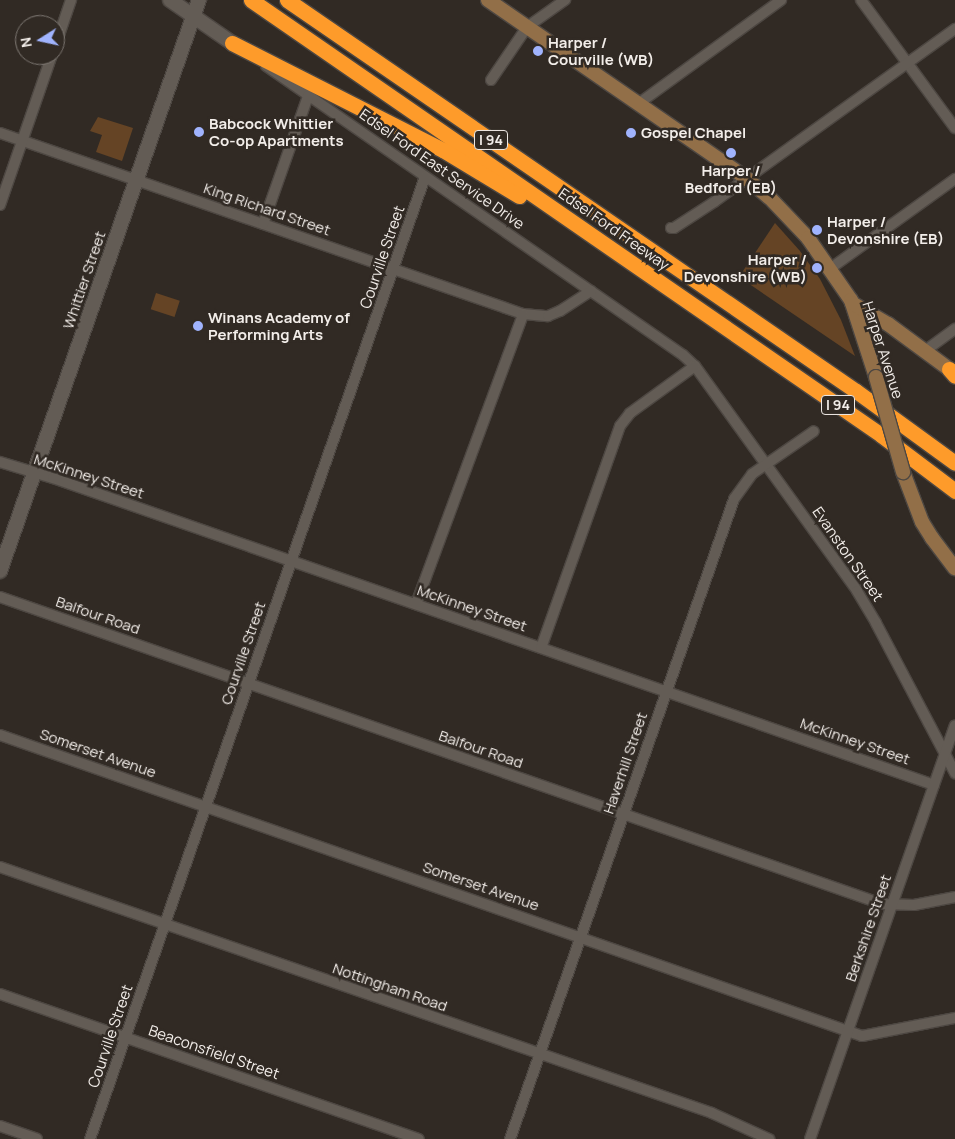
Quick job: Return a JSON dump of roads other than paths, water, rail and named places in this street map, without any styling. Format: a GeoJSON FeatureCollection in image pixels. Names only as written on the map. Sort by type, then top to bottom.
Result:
{"type":"FeatureCollection","features":[{"type":"Feature","properties":{"kind":"highway","name":"Edsel Ford Freeway"},"geometry":{"type":"LineString","coordinates":[[251,0],[881,435],[955,491]]}},
{"type":"Feature","properties":{"kind":"highway","name":"Edsel Ford Freeway"},"geometry":{"type":"LineString","coordinates":[[287,0],[856,391],[955,463]]}},
{"type":"Feature","properties":{"kind":"highway"},"geometry":{"type":"LineString","coordinates":[[232,43],[443,150],[520,197],[537,197]]}},
{"type":"Feature","properties":{"kind":"main road","name":"Harper Avenue"},"geometry":{"type":"LineString","coordinates":[[488,0],[746,178],[793,220],[831,268],[852,303],[876,377],[903,472],[922,522],[937,546],[955,568]]}},
{"type":"Feature","properties":{"kind":"main road"},"geometry":{"type":"LineString","coordinates":[[852,303],[926,350],[953,373]]}},
{"type":"Feature","properties":{"kind":"street"},"geometry":{"type":"LineString","coordinates":[[65,18],[71,0]]}},
{"type":"Feature","properties":{"kind":"street","name":"Edsel Ford East Service Drive"},"geometry":{"type":"LineString","coordinates":[[170,0],[197,6],[232,43],[683,355],[695,366]]}},
{"type":"Feature","properties":{"kind":"street"},"geometry":{"type":"LineString","coordinates":[[491,80],[527,27],[565,0]]}},
{"type":"Feature","properties":{"kind":"street"},"geometry":{"type":"LineString","coordinates":[[638,104],[782,0]]}},
{"type":"Feature","properties":{"kind":"street"},"geometry":{"type":"LineString","coordinates":[[861,0],[955,128]]}},
{"type":"Feature","properties":{"kind":"street","name":"Whittier Street"},"geometry":{"type":"LineString","coordinates":[[0,570],[197,6]]}},
{"type":"Feature","properties":{"kind":"street"},"geometry":{"type":"LineString","coordinates":[[671,228],[679,226],[955,29]]}},
{"type":"Feature","properties":{"kind":"street"},"geometry":{"type":"LineString","coordinates":[[0,204],[49,65]]}},
{"type":"Feature","properties":{"kind":"street"},"geometry":{"type":"LineString","coordinates":[[263,224],[308,96]]}},
{"type":"Feature","properties":{"kind":"street","name":"King Richard Street"},"geometry":{"type":"LineString","coordinates":[[0,133],[523,314],[548,316],[560,311],[591,291]]}},
{"type":"Feature","properties":{"kind":"street","name":"Courville Street"},"geometry":{"type":"LineString","coordinates":[[90,1139],[425,177]]}},
{"type":"Feature","properties":{"kind":"street"},"geometry":{"type":"LineString","coordinates":[[831,268],[955,179]]}},
{"type":"Feature","properties":{"kind":"street"},"geometry":{"type":"LineString","coordinates":[[416,604],[523,314]]}},
{"type":"Feature","properties":{"kind":"street"},"geometry":{"type":"LineString","coordinates":[[926,350],[955,329]]}},
{"type":"Feature","properties":{"kind":"street"},"geometry":{"type":"LineString","coordinates":[[541,648],[620,426],[630,412],[695,366]]}},
{"type":"Feature","properties":{"kind":"street","name":"Evanston Street"},"geometry":{"type":"LineString","coordinates":[[695,366],[862,599],[955,773]]}},
{"type":"Feature","properties":{"kind":"street","name":"Haverhill Street"},"geometry":{"type":"LineString","coordinates":[[510,1139],[734,499],[746,480],[814,431]]}},
{"type":"Feature","properties":{"kind":"street","name":"McKinney Street"},"geometry":{"type":"LineString","coordinates":[[0,462],[53,478],[934,784]]}},
{"type":"Feature","properties":{"kind":"street","name":"Balfour Road"},"geometry":{"type":"LineString","coordinates":[[0,597],[882,904],[914,905],[955,897]]}},
{"type":"Feature","properties":{"kind":"street","name":"Berkshire Street"},"geometry":{"type":"LineString","coordinates":[[810,1139],[955,726]]}},
{"type":"Feature","properties":{"kind":"street","name":"Somerset Avenue"},"geometry":{"type":"LineString","coordinates":[[0,735],[862,1036],[955,1018]]}},
{"type":"Feature","properties":{"kind":"street","name":"Nottingham Road"},"geometry":{"type":"LineString","coordinates":[[0,867],[539,1055],[712,1113],[769,1139]]}},
{"type":"Feature","properties":{"kind":"street","name":"Beaconsfield Street"},"geometry":{"type":"LineString","coordinates":[[0,994],[419,1139]]}},
{"type":"Feature","properties":{"kind":"street"},"geometry":{"type":"LineString","coordinates":[[0,1126],[37,1139]]}},
{"type":"Feature","properties":{"kind":"place","name":"Harper / Courville (WB)"},"geometry":{"type":"Point","coordinates":[538,51]}},
{"type":"Feature","properties":{"kind":"place","name":"Babcock Whittier Co-op Apartments"},"geometry":{"type":"Point","coordinates":[199,132]}},
{"type":"Feature","properties":{"kind":"place","name":"Gospel Chapel"},"geometry":{"type":"Point","coordinates":[631,133]}},
{"type":"Feature","properties":{"kind":"place","name":"Harper / Bedford (EB)"},"geometry":{"type":"Point","coordinates":[731,153]}},
{"type":"Feature","properties":{"kind":"place","name":"Harper / Devonshire (EB)"},"geometry":{"type":"Point","coordinates":[817,230]}},
{"type":"Feature","properties":{"kind":"place","name":"Harper / Devonshire (WB)"},"geometry":{"type":"Point","coordinates":[817,268]}},
{"type":"Feature","properties":{"kind":"place","name":"Winans Academy of Performing Arts"},"geometry":{"type":"Point","coordinates":[198,326]}}]}
